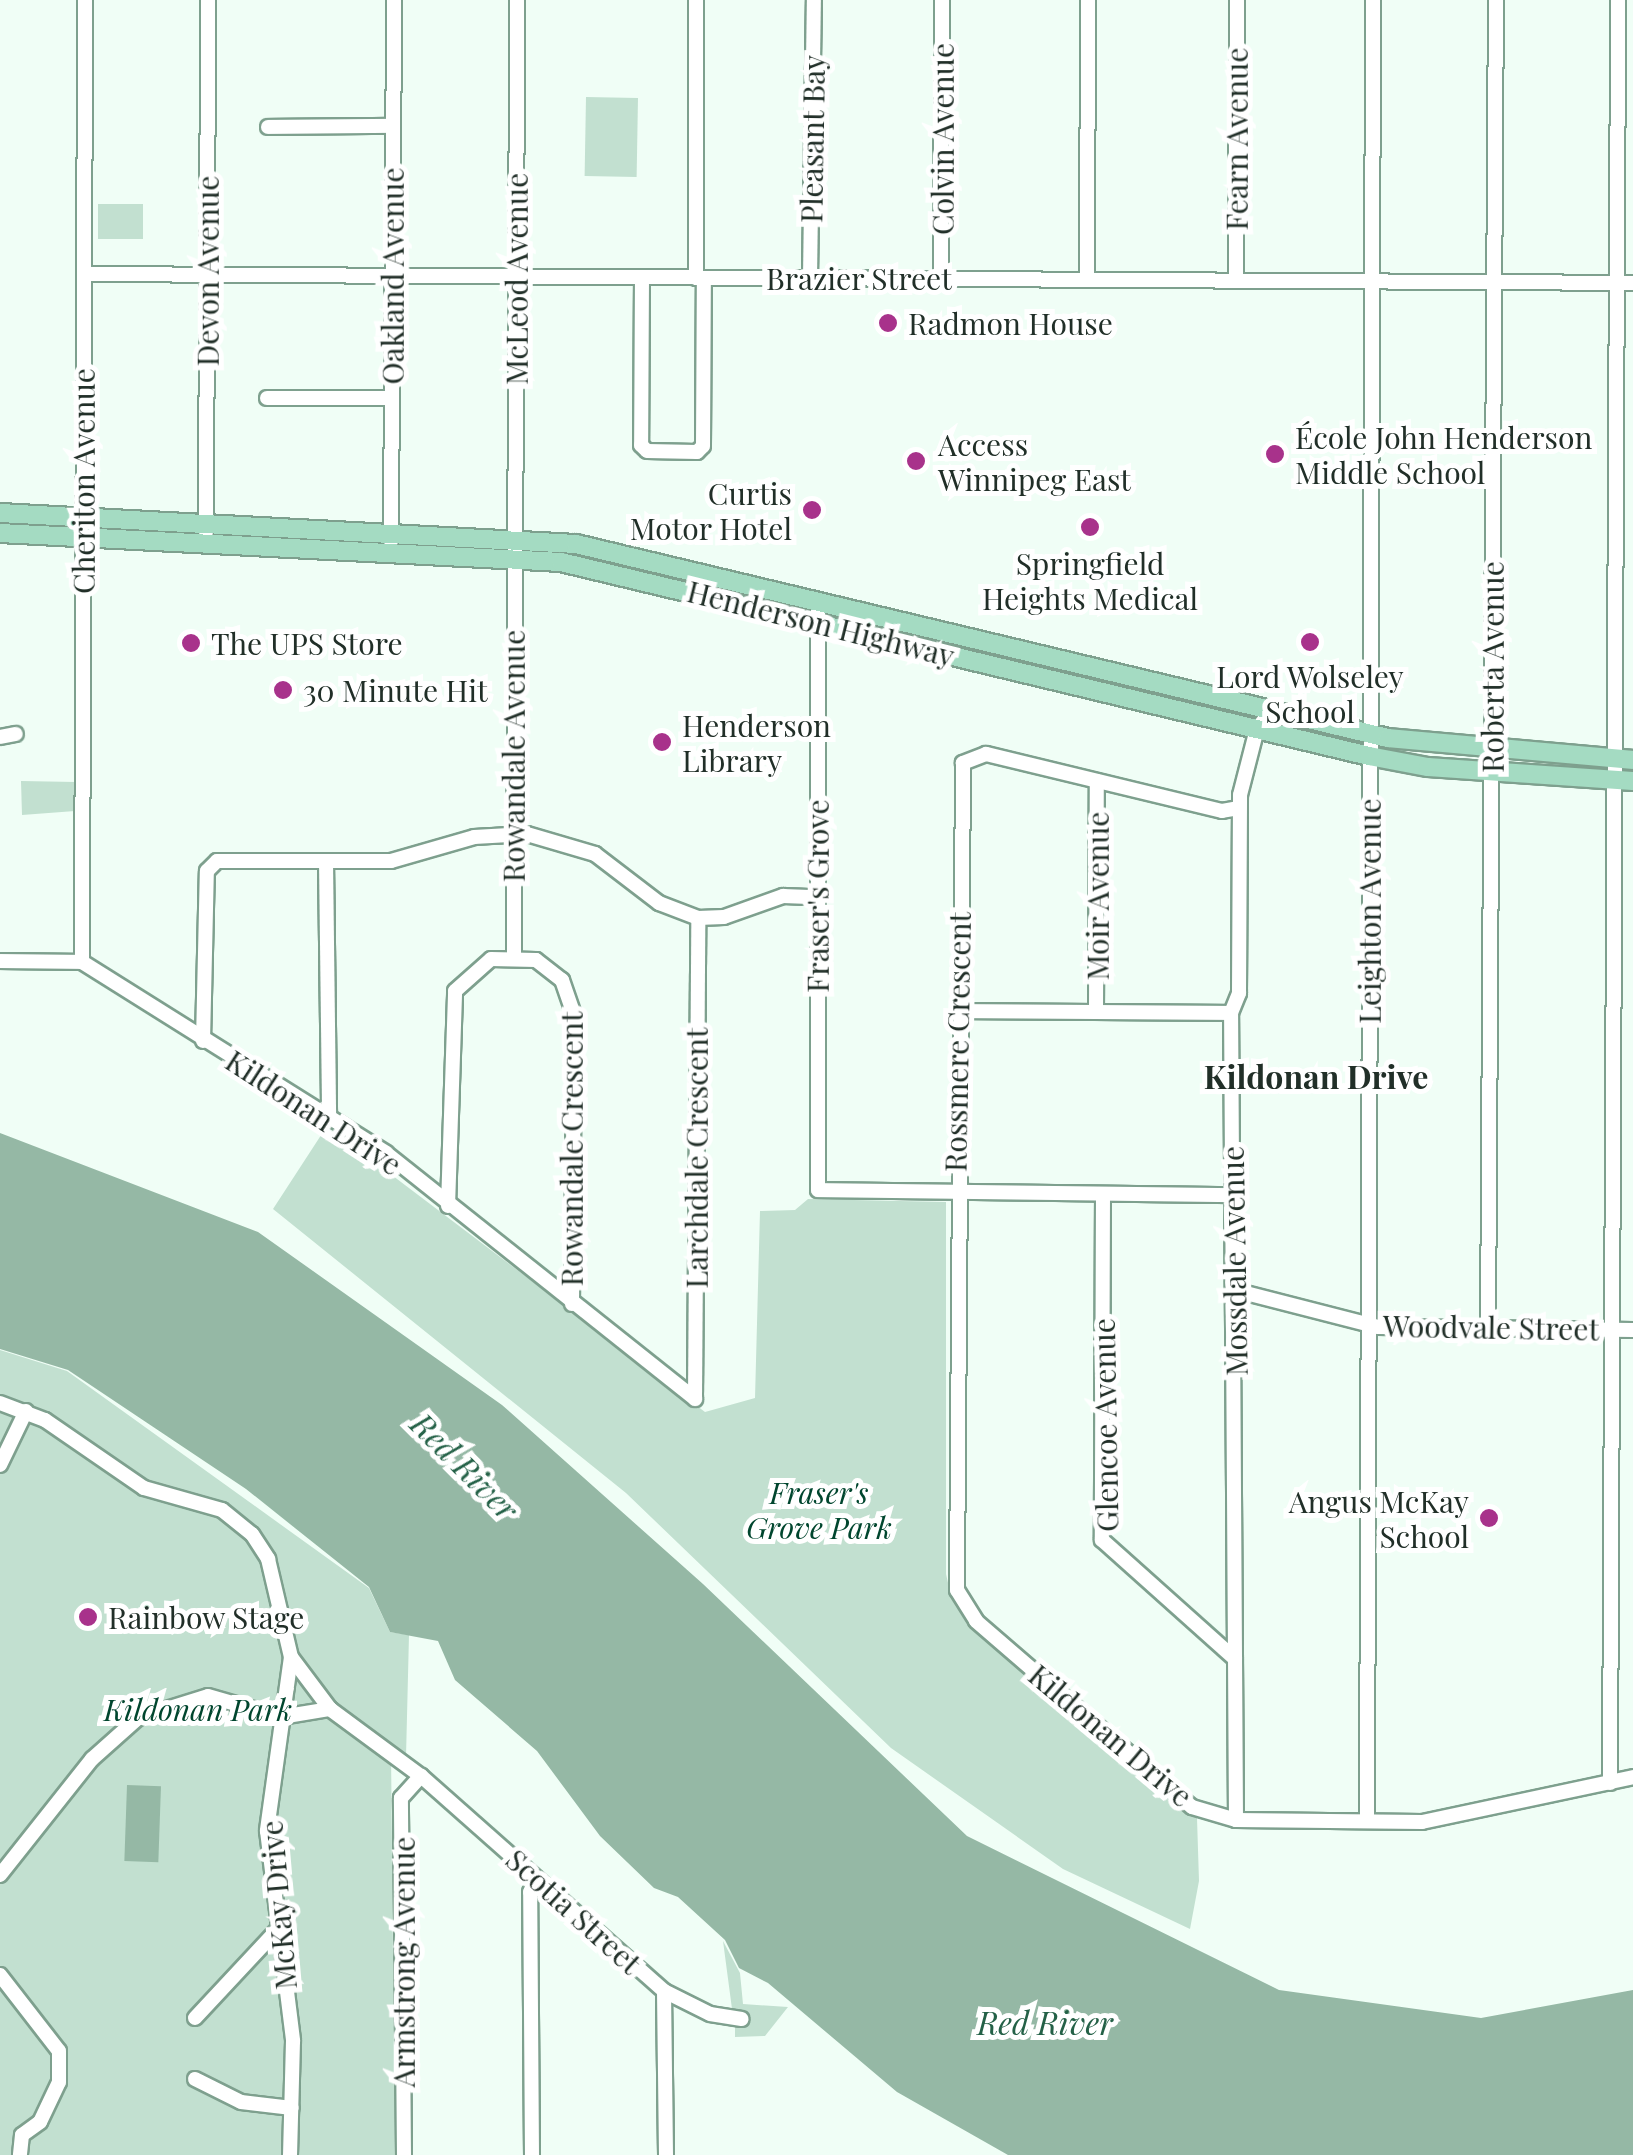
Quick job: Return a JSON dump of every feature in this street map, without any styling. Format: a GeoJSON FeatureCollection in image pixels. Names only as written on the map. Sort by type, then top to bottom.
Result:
{"type":"FeatureCollection","features":[{"type":"Feature","properties":{"kind":"main road","name":"Henderson Highway"},"geometry":{"type":"LineString","coordinates":[[0,513],[514,538],[664,564],[1370,734],[1624,759]]}},
{"type":"Feature","properties":{"kind":"main road","name":"Henderson Highway"},"geometry":{"type":"LineString","coordinates":[[0,534],[514,558],[649,582],[1369,756],[1493,771],[1624,780]]}},
{"type":"Feature","properties":{"kind":"main road"},"geometry":{"type":"LineString","coordinates":[[649,582],[664,564]]}},
{"type":"Feature","properties":{"kind":"main road"},"geometry":{"type":"LineString","coordinates":[[1036,675],[1040,655]]}},
{"type":"Feature","properties":{"kind":"main road"},"geometry":{"type":"LineString","coordinates":[[1155,704],[1160,684]]}},
{"type":"Feature","properties":{"kind":"street","name":"Cheriton Avenue"},"geometry":{"type":"LineString","coordinates":[[82,962],[86,0]]}},
{"type":"Feature","properties":{"kind":"street","name":"Devon Avenue"},"geometry":{"type":"LineString","coordinates":[[206,543],[208,0]]}},
{"type":"Feature","properties":{"kind":"street","name":"Oakland Avenue"},"geometry":{"type":"LineString","coordinates":[[391,552],[394,0]]}},
{"type":"Feature","properties":{"kind":"street","name":"McLeod Avenue"},"geometry":{"type":"LineString","coordinates":[[514,558],[517,0]]}},
{"type":"Feature","properties":{"kind":"street"},"geometry":{"type":"LineString","coordinates":[[642,277],[641,445],[646,452],[697,452],[703,446],[696,0]]}},
{"type":"Feature","properties":{"kind":"street","name":"Pleasant Bay"},"geometry":{"type":"LineString","coordinates":[[810,278],[814,0]]}},
{"type":"Feature","properties":{"kind":"street","name":"Colvin Avenue"},"geometry":{"type":"LineString","coordinates":[[941,278],[942,0]]}},
{"type":"Feature","properties":{"kind":"street"},"geometry":{"type":"LineString","coordinates":[[1087,279],[1088,0]]}},
{"type":"Feature","properties":{"kind":"street","name":"Fearn Avenue"},"geometry":{"type":"LineString","coordinates":[[1236,0],[1236,278]]}},
{"type":"Feature","properties":{"kind":"street","name":"Leighton Avenue"},"geometry":{"type":"LineString","coordinates":[[1367,1821],[1373,0]]}},
{"type":"Feature","properties":{"kind":"street","name":"Roberta Avenue"},"geometry":{"type":"LineString","coordinates":[[1488,1333],[1496,0]]}},
{"type":"Feature","properties":{"kind":"street"},"geometry":{"type":"LineString","coordinates":[[1610,1784],[1609,1329],[1624,780],[1626,283],[1618,0]]}},
{"type":"Feature","properties":{"kind":"street"},"geometry":{"type":"LineString","coordinates":[[268,127],[393,126]]}},
{"type":"Feature","properties":{"kind":"street","name":"Brazier Street"},"geometry":{"type":"LineString","coordinates":[[84,274],[1626,283]]}},
{"type":"Feature","properties":{"kind":"street"},"geometry":{"type":"LineString","coordinates":[[267,398],[392,398]]}},
{"type":"Feature","properties":{"kind":"street","name":"Rowandale Avenue"},"geometry":{"type":"LineString","coordinates":[[514,558],[514,955]]}},
{"type":"Feature","properties":{"kind":"street","name":"Fraser's Grove"},"geometry":{"type":"LineString","coordinates":[[818,602],[818,1190],[955,1193]]}},
{"type":"Feature","properties":{"kind":"street","name":"Mossdale Avenue"},"geometry":{"type":"LineString","coordinates":[[1236,1820],[1231,1013],[1239,993],[1239,808],[1257,728],[1272,710]]}},
{"type":"Feature","properties":{"kind":"street"},"geometry":{"type":"LineString","coordinates":[[0,737],[16,734]]}},
{"type":"Feature","properties":{"kind":"street","name":"Rossmere Crescent"},"geometry":{"type":"LineString","coordinates":[[964,1606],[953,1574],[963,763],[986,754],[1222,811],[1239,808]]}},
{"type":"Feature","properties":{"kind":"street","name":"Moir Avenue"},"geometry":{"type":"LineString","coordinates":[[1096,1012],[1097,780]]}},
{"type":"Feature","properties":{"kind":"street"},"geometry":{"type":"LineString","coordinates":[[202,1041],[210,864],[408,859],[474,837],[512,834],[568,842],[595,854],[659,903],[698,918],[724,917],[784,896],[816,897]]}},
{"type":"Feature","properties":{"kind":"street"},"geometry":{"type":"LineString","coordinates":[[326,861],[328,1117]]}},
{"type":"Feature","properties":{"kind":"street","name":"Larchdale Crescent"},"geometry":{"type":"LineString","coordinates":[[695,1398],[698,918]]}},
{"type":"Feature","properties":{"kind":"street"},"geometry":{"type":"LineString","coordinates":[[448,1206],[452,1000],[476,967],[514,955]]}},
{"type":"Feature","properties":{"kind":"street","name":"Rowandale Crescent"},"geometry":{"type":"LineString","coordinates":[[514,955],[553,970],[573,1004],[572,1304]]}},
{"type":"Feature","properties":{"kind":"street"},"geometry":{"type":"LineString","coordinates":[[0,961],[82,962]]}},
{"type":"Feature","properties":{"kind":"street","name":"Kildonan Drive"},"geometry":{"type":"LineString","coordinates":[[82,962],[202,1041],[386,1153],[448,1206],[695,1398]]}},
{"type":"Feature","properties":{"kind":"street"},"geometry":{"type":"LineString","coordinates":[[958,1011],[1231,1013]]}},
{"type":"Feature","properties":{"kind":"street"},"geometry":{"type":"LineString","coordinates":[[955,1193],[1231,1195]]}},
{"type":"Feature","properties":{"kind":"street","name":"Glencoe Avenue"},"geometry":{"type":"LineString","coordinates":[[1103,1194],[1102,1540],[1236,1659]]}},
{"type":"Feature","properties":{"kind":"street","name":"Woodvale Street"},"geometry":{"type":"LineString","coordinates":[[1234,1290],[1366,1325],[1488,1333],[1633,1330]]}},
{"type":"Feature","properties":{"kind":"street"},"geometry":{"type":"LineString","coordinates":[[0,1402],[26,1411],[136,1484],[211,1506],[242,1523],[268,1559],[291,1657]]}},
{"type":"Feature","properties":{"kind":"street"},"geometry":{"type":"LineString","coordinates":[[0,1465],[26,1411]]}},
{"type":"Feature","properties":{"kind":"street","name":"Kildonan Drive"},"geometry":{"type":"LineString","coordinates":[[964,1606],[1192,1807],[1236,1820],[1422,1822],[1633,1777]]}},
{"type":"Feature","properties":{"kind":"street","name":"Scotia Street"},"geometry":{"type":"LineString","coordinates":[[291,1657],[330,1709],[421,1776],[664,1991],[710,2014],[742,2019]]}},
{"type":"Feature","properties":{"kind":"street","name":"McKay Drive"},"geometry":{"type":"LineString","coordinates":[[290,2155],[292,2041],[276,1932],[267,1831],[291,1657]]}},
{"type":"Feature","properties":{"kind":"street"},"geometry":{"type":"LineString","coordinates":[[0,1875],[92,1758],[138,1718],[208,1696],[281,1717],[330,1709]]}},
{"type":"Feature","properties":{"kind":"street","name":"Armstrong Avenue"},"geometry":{"type":"LineString","coordinates":[[404,2155],[402,1798],[421,1776]]}},
{"type":"Feature","properties":{"kind":"street"},"geometry":{"type":"LineString","coordinates":[[532,2155],[530,1892],[537,1878]]}},
{"type":"Feature","properties":{"kind":"street"},"geometry":{"type":"LineString","coordinates":[[195,2018],[276,1932]]}},
{"type":"Feature","properties":{"kind":"street"},"geometry":{"type":"LineString","coordinates":[[0,1975],[59,2051],[59,2082],[40,2122],[22,2135],[20,2155]]}},
{"type":"Feature","properties":{"kind":"street"},"geometry":{"type":"LineString","coordinates":[[664,1991],[666,2155]]}},
{"type":"Feature","properties":{"kind":"street"},"geometry":{"type":"LineString","coordinates":[[195,2079],[241,2102],[292,2108]]}},
{"type":"Feature","properties":{"kind":"green space"},"geometry":{"type":"Polygon","coordinates":[[[586,97],[638,98],[637,177],[585,176],[586,97]]]}},
{"type":"Feature","properties":{"kind":"green space"},"geometry":{"type":"Polygon","coordinates":[[[98,204],[143,204],[143,239],[98,239],[98,204]]]}},
{"type":"Feature","properties":{"kind":"green space"},"geometry":{"type":"Polygon","coordinates":[[[21,781],[76,782],[75,811],[22,815],[21,781]]]}},
{"type":"Feature","properties":{"kind":"green space","name":"Fraser's Grove Park"},"geometry":{"type":"Polygon","coordinates":[[[327,1126],[705,1412],[755,1398],[760,1211],[795,1210],[808,1199],[946,1202],[946,1574],[951,1596],[971,1627],[1197,1818],[1199,1881],[1190,1929],[1063,1869],[891,1748],[626,1493],[273,1209],[327,1126]]]}},
{"type":"Feature","properties":{"kind":"green space","name":"Kildonan Park"},"geometry":{"type":"Polygon","coordinates":[[[0,1350],[67,1371],[369,1588],[390,1632],[409,1635],[406,1757],[391,1750],[395,2155],[0,2155],[0,1350]]]}},
{"type":"Feature","properties":{"kind":"green space"},"geometry":{"type":"Polygon","coordinates":[[[723,1941],[740,1973],[743,2004],[788,2007],[765,2036],[735,2037],[735,2026],[745,2025],[744,2011],[732,2009],[723,1941]]]}},
{"type":"Feature","properties":{"kind":"water","name":"Red River"},"geometry":{"type":"Polygon","coordinates":[[[0,1133],[258,1232],[502,1405],[703,1584],[967,1836],[1279,1990],[1481,2018],[1633,1990],[1633,2155],[1008,2155],[897,2092],[768,1983],[739,1968],[725,1940],[678,1897],[654,1888],[600,1836],[537,1751],[455,1680],[438,1641],[390,1632],[369,1587],[246,1489],[68,1370],[0,1349],[0,1133]]]}},
{"type":"Feature","properties":{"kind":"water"},"geometry":{"type":"Polygon","coordinates":[[[127,1785],[161,1786],[158,1862],[124,1861],[127,1785]]]}},
{"type":"Feature","properties":{"kind":"place","name":"Radmon House"},"geometry":{"type":"Point","coordinates":[888,323]}},
{"type":"Feature","properties":{"kind":"place","name":"École John Henderson Middle School"},"geometry":{"type":"Point","coordinates":[1275,454]}},
{"type":"Feature","properties":{"kind":"place","name":"Access Winnipeg East"},"geometry":{"type":"Point","coordinates":[916,461]}},
{"type":"Feature","properties":{"kind":"place","name":"Curtis Motor Hotel"},"geometry":{"type":"Point","coordinates":[812,510]}},
{"type":"Feature","properties":{"kind":"place","name":"Springfield Heights Medical"},"geometry":{"type":"Point","coordinates":[1090,527]}},
{"type":"Feature","properties":{"kind":"place","name":"Lord Wolseley School"},"geometry":{"type":"Point","coordinates":[1310,642]}},
{"type":"Feature","properties":{"kind":"place","name":"The UPS Store"},"geometry":{"type":"Point","coordinates":[191,643]}},
{"type":"Feature","properties":{"kind":"place","name":"30 Minute Hit"},"geometry":{"type":"Point","coordinates":[283,690]}},
{"type":"Feature","properties":{"kind":"place","name":"Henderson Library"},"geometry":{"type":"Point","coordinates":[662,742]}},
{"type":"Feature","properties":{"kind":"place","name":"Angus McKay School"},"geometry":{"type":"Point","coordinates":[1489,1518]}},
{"type":"Feature","properties":{"kind":"place","name":"Rainbow Stage"},"geometry":{"type":"Point","coordinates":[88,1617]}},
{"type":"Feature","properties":{"kind":"district","name":"Kildonan Drive"},"geometry":{"type":"Point","coordinates":[1316,1076]}}]}
